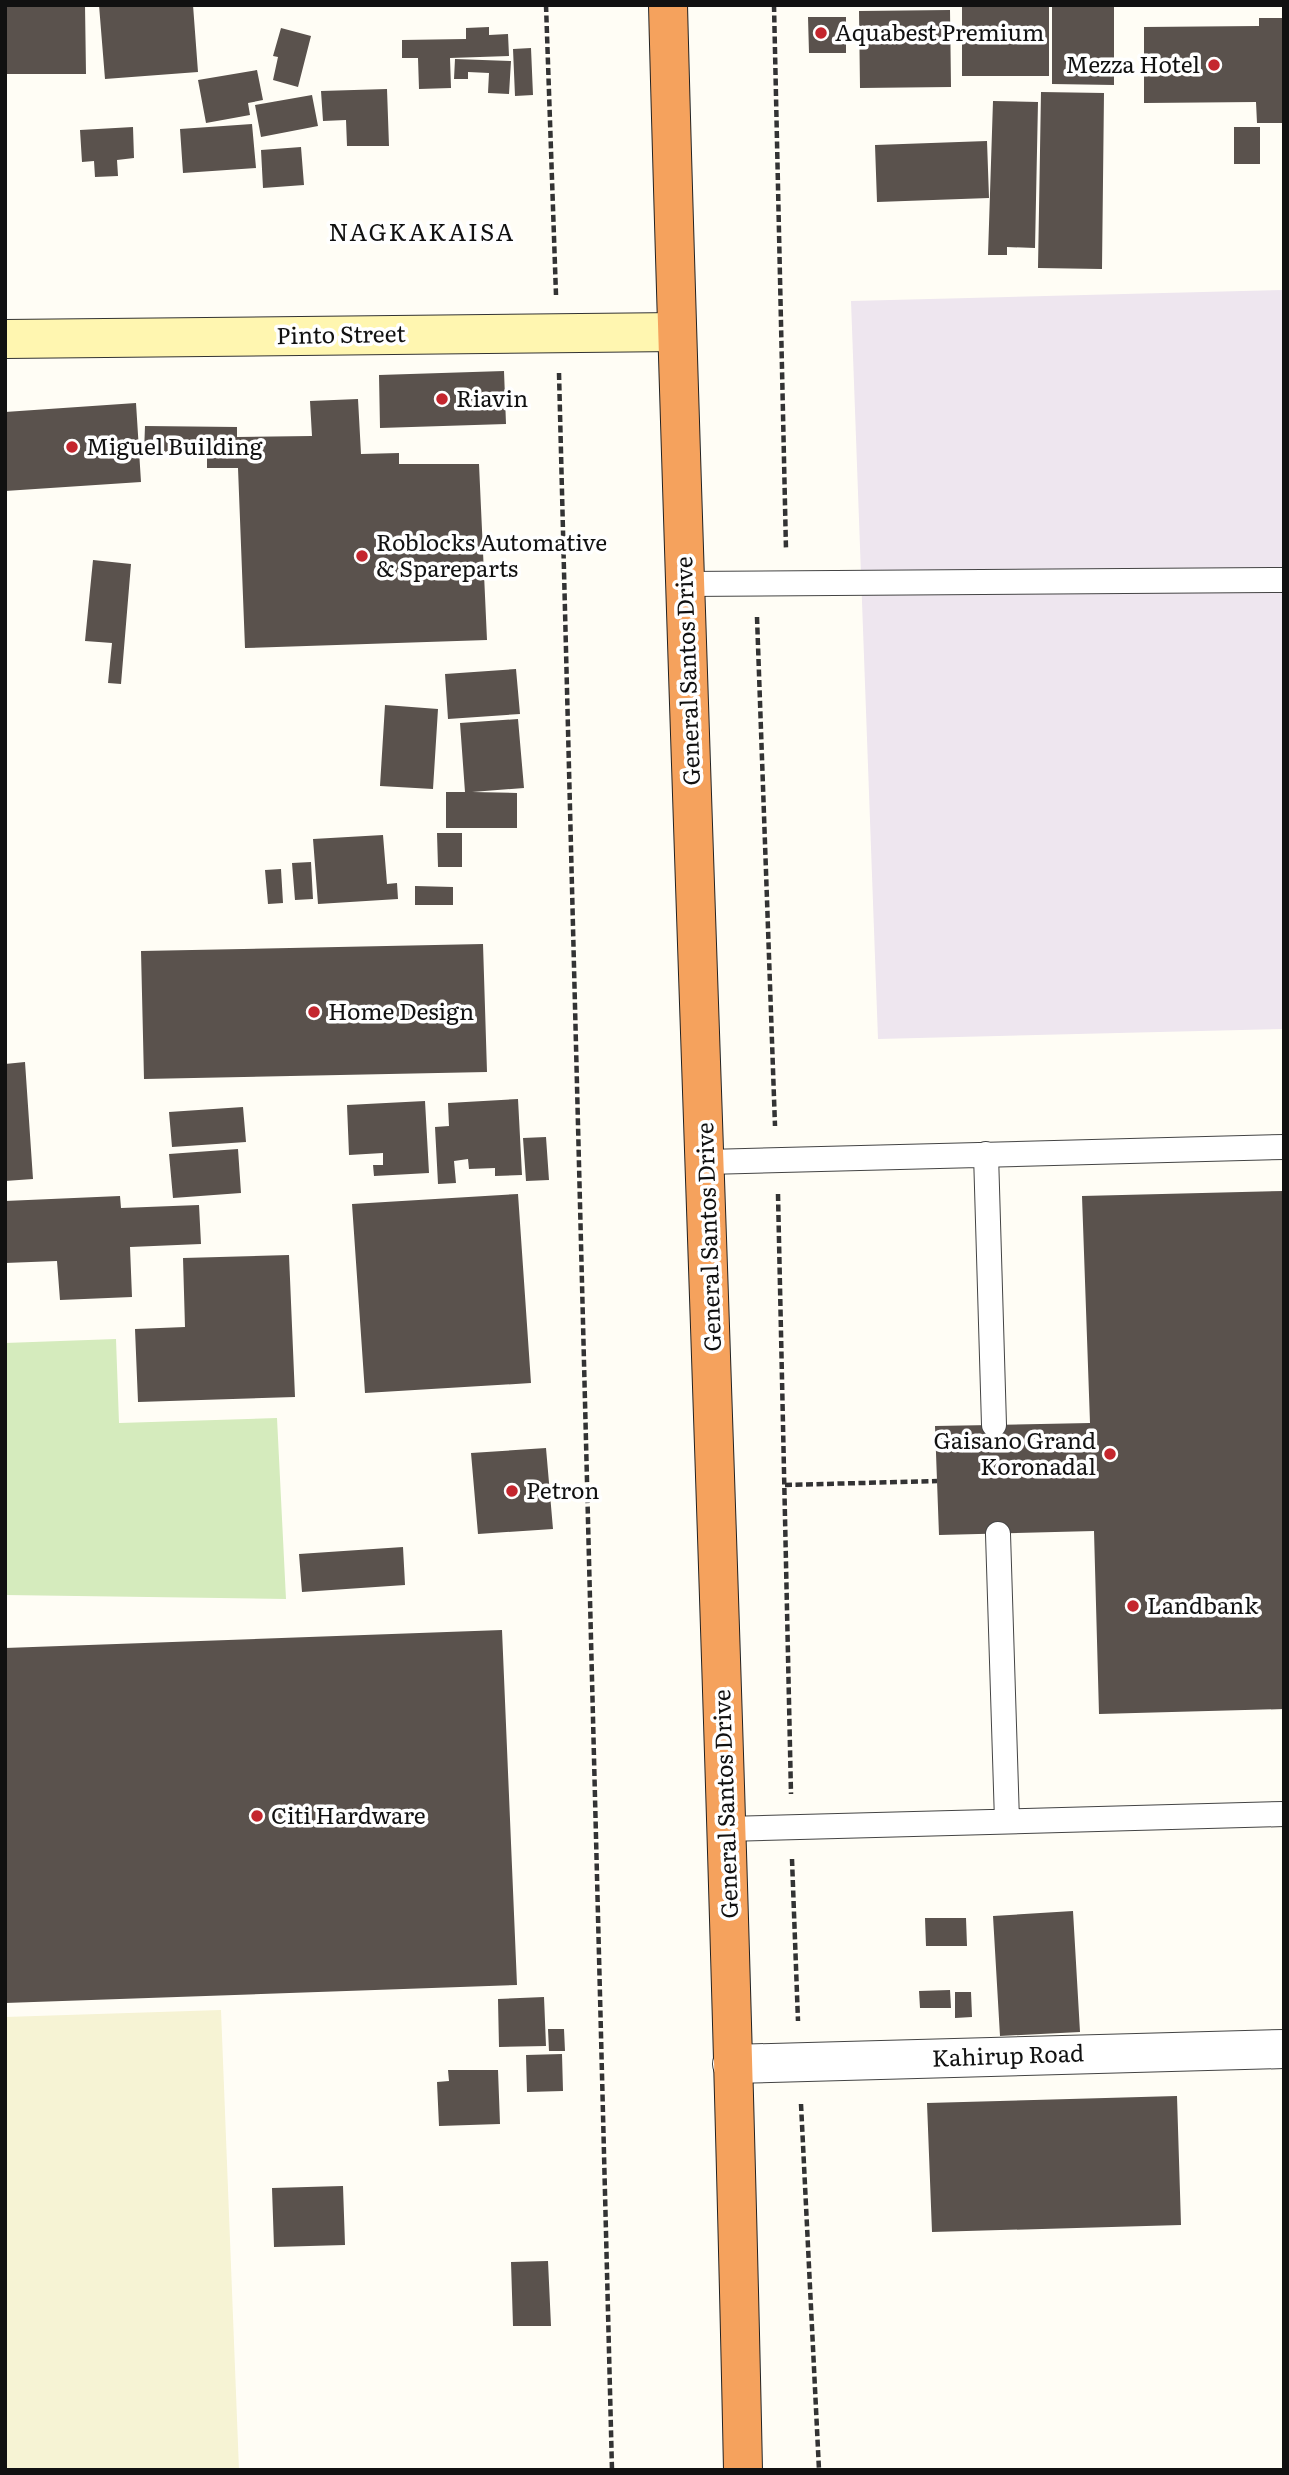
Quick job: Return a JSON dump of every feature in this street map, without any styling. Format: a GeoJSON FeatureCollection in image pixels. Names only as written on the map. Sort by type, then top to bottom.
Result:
{"type":"FeatureCollection","features":[{"type":"Feature","properties":{"kind":"highway","name":"General Santos Drive"},"geometry":{"type":"LineString","coordinates":[[668,5],[684,584],[707,1162],[743,2470]]}},
{"type":"Feature","properties":{"kind":"street","name":"Pinto Street"},"geometry":{"type":"LineString","coordinates":[[5,339],[677,332]]}},
{"type":"Feature","properties":{"kind":"street","name":"Kahirup Road"},"geometry":{"type":"LineString","coordinates":[[732,2064],[1284,2049]]}},
{"type":"Feature","properties":{"kind":"lane"},"geometry":{"type":"LineString","coordinates":[[684,584],[1284,580]]}},
{"type":"Feature","properties":{"kind":"lane"},"geometry":{"type":"LineString","coordinates":[[707,1162],[1284,1147]]}},
{"type":"Feature","properties":{"kind":"lane"},"geometry":{"type":"LineString","coordinates":[[986,1154],[995,1425]]}},
{"type":"Feature","properties":{"kind":"lane"},"geometry":{"type":"LineString","coordinates":[[998,1534],[1007,1821]]}},
{"type":"Feature","properties":{"kind":"lane"},"geometry":{"type":"LineString","coordinates":[[726,1829],[1284,1814]]}},
{"type":"Feature","properties":{"kind":"path"},"geometry":{"type":"LineString","coordinates":[[546,5],[558,333],[612,2470]]}},
{"type":"Feature","properties":{"kind":"path"},"geometry":{"type":"LineString","coordinates":[[774,5],[786,584]]}},
{"type":"Feature","properties":{"kind":"path"},"geometry":{"type":"LineString","coordinates":[[756,584],[777,1160],[791,1827],[799,2062],[819,2470]]}},
{"type":"Feature","properties":{"kind":"path"},"geometry":{"type":"LineString","coordinates":[[785,1485],[937,1481]]}},
{"type":"Feature","properties":{"kind":"shaded area"},"geometry":{"type":"Polygon","coordinates":[[[1284,290],[1284,1029],[878,1039],[851,301],[1284,290]]]}},
{"type":"Feature","properties":{"kind":"shaded area"},"geometry":{"type":"Polygon","coordinates":[[[221,2010],[239,2470],[5,2470],[5,2017],[221,2010]]]}},
{"type":"Feature","properties":{"kind":"green space"},"geometry":{"type":"Polygon","coordinates":[[[116,1339],[119,1423],[277,1418],[286,1599],[5,1595],[5,1343],[116,1339]]]}},
{"type":"Feature","properties":{"kind":"building"},"geometry":{"type":"Polygon","coordinates":[[[5,5],[85,5],[86,74],[5,74],[5,5]]]}},
{"type":"Feature","properties":{"kind":"building"},"geometry":{"type":"Polygon","coordinates":[[[99,5],[193,5],[198,72],[105,79],[99,5]]]}},
{"type":"Feature","properties":{"kind":"building"},"geometry":{"type":"Polygon","coordinates":[[[962,5],[1049,5],[1049,76],[962,76],[962,5]]]}},
{"type":"Feature","properties":{"kind":"building"},"geometry":{"type":"Polygon","coordinates":[[[1052,5],[1114,6],[1114,85],[1052,84],[1052,5]]]}},
{"type":"Feature","properties":{"kind":"building"},"geometry":{"type":"Polygon","coordinates":[[[950,10],[951,87],[860,88],[859,11],[950,10]]]}},
{"type":"Feature","properties":{"kind":"building"},"geometry":{"type":"Polygon","coordinates":[[[808,17],[846,17],[846,53],[809,53],[808,17]]]}},
{"type":"Feature","properties":{"kind":"building","name":"Mezza Hotel"},"geometry":{"type":"Polygon","coordinates":[[[1259,18],[1284,18],[1284,123],[1257,123],[1256,102],[1144,103],[1144,27],[1259,26],[1259,18]]]}},
{"type":"Feature","properties":{"kind":"building"},"geometry":{"type":"Polygon","coordinates":[[[489,27],[489,35],[508,34],[509,56],[450,58],[451,88],[419,89],[418,58],[402,58],[402,40],[466,39],[466,28],[489,27]]]}},
{"type":"Feature","properties":{"kind":"building"},"geometry":{"type":"Polygon","coordinates":[[[281,28],[311,36],[298,87],[273,80],[278,57],[273,56],[281,28]]]}},
{"type":"Feature","properties":{"kind":"building"},"geometry":{"type":"Polygon","coordinates":[[[531,48],[533,95],[515,96],[513,49],[531,48]]]}},
{"type":"Feature","properties":{"kind":"building"},"geometry":{"type":"Polygon","coordinates":[[[455,59],[511,61],[509,94],[488,93],[489,73],[468,72],[468,79],[454,79],[455,59]]]}},
{"type":"Feature","properties":{"kind":"building"},"geometry":{"type":"Polygon","coordinates":[[[257,70],[263,100],[248,103],[250,115],[206,123],[198,80],[257,70]]]}},
{"type":"Feature","properties":{"kind":"building"},"geometry":{"type":"Polygon","coordinates":[[[387,89],[389,146],[347,146],[346,120],[323,121],[321,91],[387,89]]]}},
{"type":"Feature","properties":{"kind":"building"},"geometry":{"type":"Polygon","coordinates":[[[1041,92],[1104,93],[1102,269],[1038,268],[1041,92]]]}},
{"type":"Feature","properties":{"kind":"building"},"geometry":{"type":"Polygon","coordinates":[[[312,95],[318,126],[261,137],[255,105],[312,95]]]}},
{"type":"Feature","properties":{"kind":"building"},"geometry":{"type":"Polygon","coordinates":[[[993,101],[1038,102],[1035,248],[1007,247],[1007,255],[988,255],[993,101]]]}},
{"type":"Feature","properties":{"kind":"building"},"geometry":{"type":"Polygon","coordinates":[[[252,124],[256,168],[183,173],[180,129],[252,124]]]}},
{"type":"Feature","properties":{"kind":"building"},"geometry":{"type":"Polygon","coordinates":[[[133,127],[134,158],[117,160],[118,176],[95,177],[94,161],[82,162],[80,130],[133,127]]]}},
{"type":"Feature","properties":{"kind":"building"},"geometry":{"type":"Polygon","coordinates":[[[1234,127],[1260,127],[1260,164],[1234,164],[1234,127]]]}},
{"type":"Feature","properties":{"kind":"building"},"geometry":{"type":"Polygon","coordinates":[[[987,141],[989,198],[877,202],[875,145],[987,141]]]}},
{"type":"Feature","properties":{"kind":"building"},"geometry":{"type":"Polygon","coordinates":[[[301,147],[304,185],[263,188],[261,150],[301,147]]]}},
{"type":"Feature","properties":{"kind":"building","name":"Riavin"},"geometry":{"type":"Polygon","coordinates":[[[504,371],[506,424],[380,428],[379,375],[504,371]]]}},
{"type":"Feature","properties":{"kind":"building","name":"Roblocks Automative & Spareparts"},"geometry":{"type":"Polygon","coordinates":[[[358,399],[361,454],[399,453],[399,464],[479,464],[487,640],[245,648],[238,468],[207,468],[207,455],[144,453],[145,426],[237,427],[237,437],[312,436],[310,401],[358,399]]]}},
{"type":"Feature","properties":{"kind":"building","name":"Miguel Building"},"geometry":{"type":"Polygon","coordinates":[[[136,403],[141,482],[5,491],[5,412],[136,403]]]}},
{"type":"Feature","properties":{"kind":"building"},"geometry":{"type":"Polygon","coordinates":[[[93,560],[131,564],[121,684],[108,683],[112,643],[85,641],[93,560]]]}},
{"type":"Feature","properties":{"kind":"building"},"geometry":{"type":"Polygon","coordinates":[[[516,669],[520,714],[448,719],[445,674],[516,669]]]}},
{"type":"Feature","properties":{"kind":"building"},"geometry":{"type":"Polygon","coordinates":[[[385,705],[438,709],[433,789],[380,786],[385,705]]]}},
{"type":"Feature","properties":{"kind":"building"},"geometry":{"type":"Polygon","coordinates":[[[518,719],[524,788],[472,792],[517,793],[517,828],[446,828],[446,792],[465,792],[460,723],[518,719]]]}},
{"type":"Feature","properties":{"kind":"building"},"geometry":{"type":"Polygon","coordinates":[[[437,833],[462,833],[462,867],[438,867],[437,833]]]}},
{"type":"Feature","properties":{"kind":"building"},"geometry":{"type":"Polygon","coordinates":[[[383,835],[387,884],[397,883],[398,899],[318,904],[313,839],[383,835]]]}},
{"type":"Feature","properties":{"kind":"building"},"geometry":{"type":"Polygon","coordinates":[[[311,862],[313,899],[295,900],[292,863],[311,862]]]}},
{"type":"Feature","properties":{"kind":"building"},"geometry":{"type":"Polygon","coordinates":[[[281,869],[283,903],[268,904],[265,870],[281,869]]]}},
{"type":"Feature","properties":{"kind":"building"},"geometry":{"type":"Polygon","coordinates":[[[415,886],[453,887],[453,905],[415,905],[415,886]]]}},
{"type":"Feature","properties":{"kind":"building","name":"Home Design"},"geometry":{"type":"Polygon","coordinates":[[[483,944],[487,1072],[144,1079],[141,951],[483,944]]]}},
{"type":"Feature","properties":{"kind":"building"},"geometry":{"type":"Polygon","coordinates":[[[25,1062],[33,1179],[5,1181],[5,1064],[25,1062]]]}},
{"type":"Feature","properties":{"kind":"building"},"geometry":{"type":"Polygon","coordinates":[[[518,1099],[522,1175],[495,1176],[495,1168],[469,1169],[468,1159],[454,1161],[456,1183],[438,1184],[435,1127],[449,1126],[448,1103],[518,1099]]]}},
{"type":"Feature","properties":{"kind":"building"},"geometry":{"type":"Polygon","coordinates":[[[425,1101],[429,1173],[374,1176],[373,1165],[383,1165],[383,1153],[349,1155],[347,1105],[425,1101]]]}},
{"type":"Feature","properties":{"kind":"building"},"geometry":{"type":"Polygon","coordinates":[[[243,1107],[246,1142],[172,1147],[169,1112],[243,1107]]]}},
{"type":"Feature","properties":{"kind":"building"},"geometry":{"type":"Polygon","coordinates":[[[546,1137],[549,1180],[526,1181],[523,1138],[546,1137]]]}},
{"type":"Feature","properties":{"kind":"building"},"geometry":{"type":"Polygon","coordinates":[[[238,1149],[241,1193],[173,1198],[169,1154],[238,1149]]]}},
{"type":"Feature","properties":{"kind":"building","name":"Gaisano Grand Koronadal"},"geometry":{"type":"Polygon","coordinates":[[[1284,1191],[1284,1709],[1099,1714],[1094,1531],[939,1535],[935,1426],[1090,1423],[1082,1196],[1284,1191]]]}},
{"type":"Feature","properties":{"kind":"building"},"geometry":{"type":"Polygon","coordinates":[[[518,1194],[531,1383],[365,1393],[352,1204],[518,1194]]]}},
{"type":"Feature","properties":{"kind":"building"},"geometry":{"type":"Polygon","coordinates":[[[120,1196],[121,1208],[199,1205],[201,1244],[130,1247],[132,1297],[60,1300],[57,1261],[5,1263],[5,1201],[120,1196]]]}},
{"type":"Feature","properties":{"kind":"building"},"geometry":{"type":"Polygon","coordinates":[[[289,1255],[295,1397],[138,1402],[135,1329],[185,1327],[183,1258],[289,1255]]]}},
{"type":"Feature","properties":{"kind":"building","name":"Petron"},"geometry":{"type":"Polygon","coordinates":[[[546,1448],[553,1529],[478,1534],[471,1453],[546,1448]]]}},
{"type":"Feature","properties":{"kind":"building"},"geometry":{"type":"Polygon","coordinates":[[[403,1547],[405,1585],[302,1592],[299,1554],[403,1547]]]}},
{"type":"Feature","properties":{"kind":"building","name":"Citi Hardware"},"geometry":{"type":"Polygon","coordinates":[[[502,1630],[517,1985],[5,2003],[5,1648],[502,1630]]]}},
{"type":"Feature","properties":{"kind":"building"},"geometry":{"type":"Polygon","coordinates":[[[1073,1911],[1080,2032],[1000,2036],[993,1916],[1073,1911]]]}},
{"type":"Feature","properties":{"kind":"building"},"geometry":{"type":"Polygon","coordinates":[[[925,1918],[966,1918],[967,1946],[926,1946],[925,1918]]]}},
{"type":"Feature","properties":{"kind":"building"},"geometry":{"type":"Polygon","coordinates":[[[950,1990],[951,2008],[920,2008],[919,1991],[950,1990]]]}},
{"type":"Feature","properties":{"kind":"building"},"geometry":{"type":"Polygon","coordinates":[[[955,1992],[971,1992],[972,2017],[955,2018],[955,1992]]]}},
{"type":"Feature","properties":{"kind":"building"},"geometry":{"type":"Polygon","coordinates":[[[544,1997],[546,2046],[499,2047],[498,1999],[544,1997]]]}},
{"type":"Feature","properties":{"kind":"building"},"geometry":{"type":"Polygon","coordinates":[[[548,2029],[564,2029],[565,2051],[549,2051],[548,2029]]]}},
{"type":"Feature","properties":{"kind":"building"},"geometry":{"type":"Polygon","coordinates":[[[562,2054],[563,2091],[527,2092],[526,2055],[562,2054]]]}},
{"type":"Feature","properties":{"kind":"building"},"geometry":{"type":"Polygon","coordinates":[[[448,2070],[498,2070],[500,2124],[439,2126],[437,2082],[449,2081],[448,2070]]]}},
{"type":"Feature","properties":{"kind":"building"},"geometry":{"type":"Polygon","coordinates":[[[1177,2096],[1181,2225],[932,2232],[927,2103],[1177,2096]]]}},
{"type":"Feature","properties":{"kind":"building"},"geometry":{"type":"Polygon","coordinates":[[[343,2186],[345,2245],[274,2247],[272,2188],[343,2186]]]}},
{"type":"Feature","properties":{"kind":"building"},"geometry":{"type":"Polygon","coordinates":[[[548,2261],[551,2326],[513,2326],[511,2262],[548,2261]]]}},
{"type":"Feature","properties":{"kind":"place","name":"Aquabest Premium"},"geometry":{"type":"Point","coordinates":[821,33]}},
{"type":"Feature","properties":{"kind":"place","name":"Mezza Hotel"},"geometry":{"type":"Point","coordinates":[1214,65]}},
{"type":"Feature","properties":{"kind":"place","name":"Riavin"},"geometry":{"type":"Point","coordinates":[442,399]}},
{"type":"Feature","properties":{"kind":"place","name":"Miguel Building"},"geometry":{"type":"Point","coordinates":[72,447]}},
{"type":"Feature","properties":{"kind":"place","name":"Roblocks Automative & Spareparts"},"geometry":{"type":"Point","coordinates":[362,556]}},
{"type":"Feature","properties":{"kind":"place","name":"Home Design"},"geometry":{"type":"Point","coordinates":[314,1012]}},
{"type":"Feature","properties":{"kind":"place","name":"Gaisano Grand Koronadal"},"geometry":{"type":"Point","coordinates":[1110,1454]}},
{"type":"Feature","properties":{"kind":"place","name":"Petron"},"geometry":{"type":"Point","coordinates":[512,1491]}},
{"type":"Feature","properties":{"kind":"place","name":"Landbank"},"geometry":{"type":"Point","coordinates":[1133,1606]}},
{"type":"Feature","properties":{"kind":"place","name":"Citi Hardware"},"geometry":{"type":"Point","coordinates":[257,1816]}},
{"type":"Feature","properties":{"kind":"district","name":"NAGKAKAISA"},"geometry":{"type":"Point","coordinates":[422,233]}}]}
